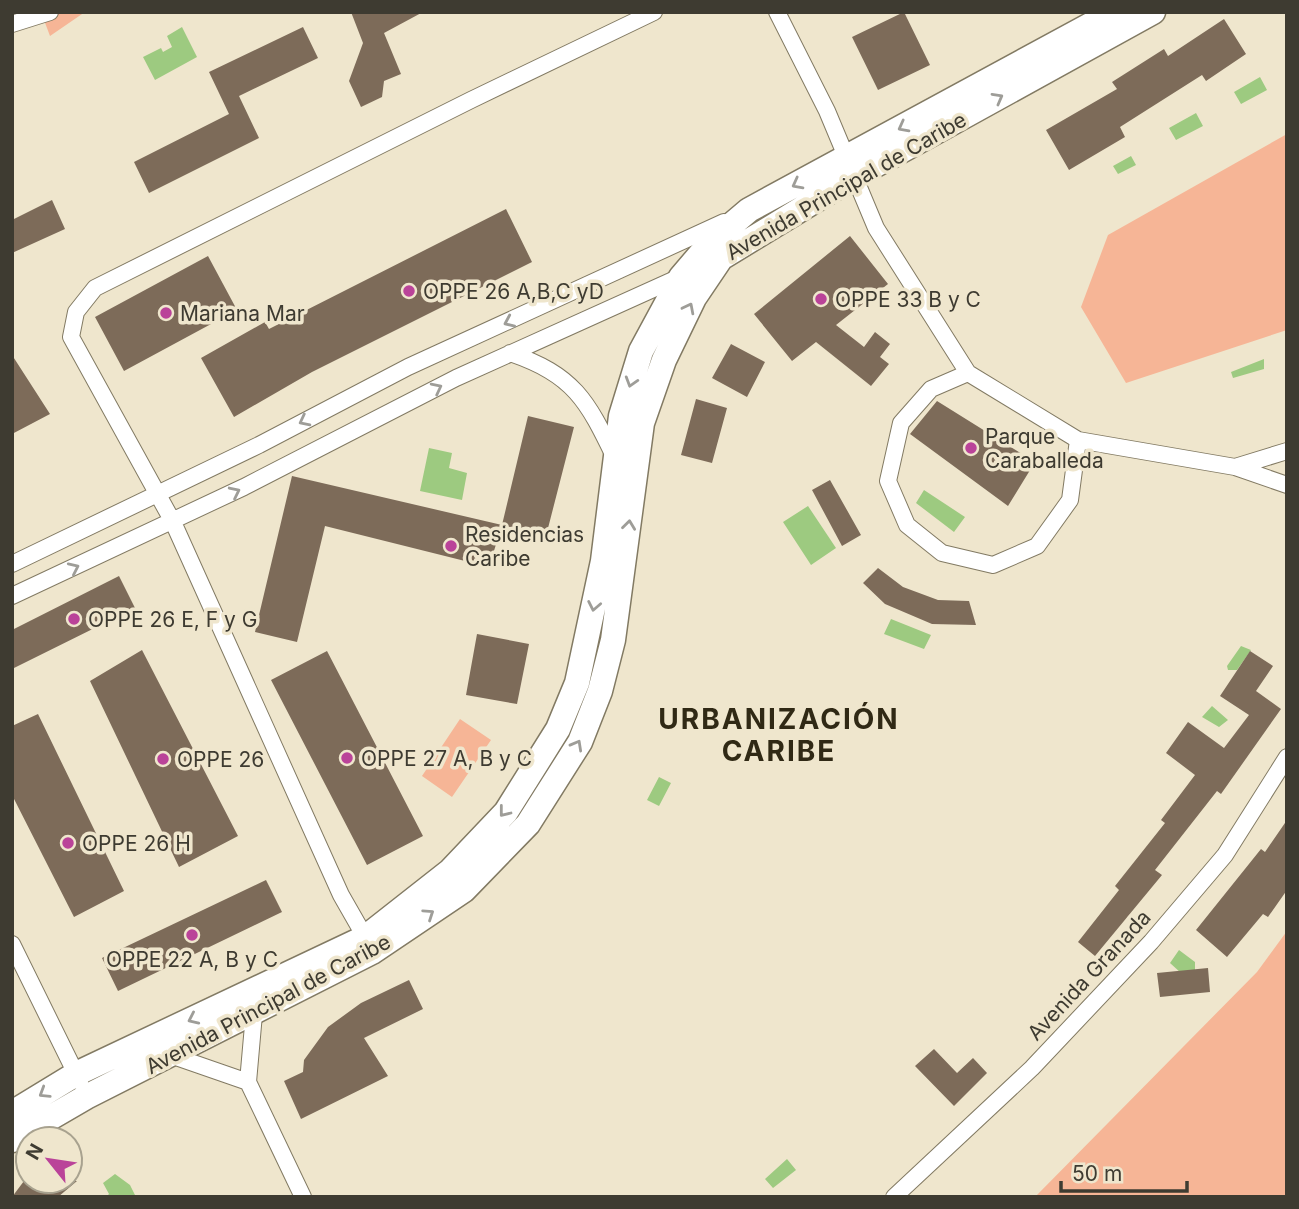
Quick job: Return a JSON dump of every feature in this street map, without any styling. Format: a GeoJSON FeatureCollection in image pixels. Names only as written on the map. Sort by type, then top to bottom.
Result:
{"type":"FeatureCollection","features":[{"type":"Feature","properties":{"kind":"main road","name":"Avenida Principal de Caribe"},"geometry":{"type":"LineString","coordinates":[[12,1140],[86,1097],[254,1014],[464,890],[528,824],[580,742],[600,691],[613,640],[642,423],[664,360],[694,298],[721,258],[849,168],[1114,12]]}},
{"type":"Feature","properties":{"kind":"main road","name":"Avenida Principal de Caribe"},"geometry":{"type":"LineString","coordinates":[[12,1113],[76,1074],[369,945],[450,871],[506,812],[558,729],[577,683],[603,561],[621,416],[641,351],[681,276],[710,243],[748,210],[849,168],[1153,12]]}},
{"type":"Feature","properties":{"kind":"street"},"geometry":{"type":"LineString","coordinates":[[12,24],[50,12]]}},
{"type":"Feature","properties":{"kind":"street"},"geometry":{"type":"LineString","coordinates":[[369,945],[341,895],[173,522],[71,337],[76,312],[94,288],[654,12]]}},
{"type":"Feature","properties":{"kind":"street"},"geometry":{"type":"LineString","coordinates":[[777,12],[827,111],[876,228],[968,373],[1078,440],[1235,467],[1287,485]]}},
{"type":"Feature","properties":{"kind":"street"},"geometry":{"type":"LineString","coordinates":[[12,564],[408,367],[748,210]]}},
{"type":"Feature","properties":{"kind":"street"},"geometry":{"type":"LineString","coordinates":[[12,596],[173,522],[510,353],[721,258]]}},
{"type":"Feature","properties":{"kind":"street"},"geometry":{"type":"LineString","coordinates":[[510,353],[555,371],[569,383],[594,416],[616,460]]}},
{"type":"Feature","properties":{"kind":"street"},"geometry":{"type":"LineString","coordinates":[[968,373],[931,389],[901,423],[888,481],[907,525],[942,552],[993,565],[1037,546],[1070,500],[1078,440]]}},
{"type":"Feature","properties":{"kind":"street"},"geometry":{"type":"LineString","coordinates":[[1235,467],[1287,452]]}},
{"type":"Feature","properties":{"kind":"street","name":"Avenida Granada"},"geometry":{"type":"LineString","coordinates":[[894,1197],[1032,1068],[1151,942],[1225,855],[1287,757]]}},
{"type":"Feature","properties":{"kind":"street"},"geometry":{"type":"LineString","coordinates":[[12,944],[86,1097]]}},
{"type":"Feature","properties":{"kind":"street"},"geometry":{"type":"LineString","coordinates":[[254,1014],[248,1082],[303,1197]]}},
{"type":"Feature","properties":{"kind":"street"},"geometry":{"type":"LineString","coordinates":[[173,1056],[248,1082]]}},
{"type":"Feature","properties":{"kind":"shaded area"},"geometry":{"type":"Polygon","coordinates":[[[41,12],[85,12],[50,36],[41,12]]]}},
{"type":"Feature","properties":{"kind":"shaded area"},"geometry":{"type":"Polygon","coordinates":[[[182,27],[197,57],[155,80],[143,57],[161,48],[163,52],[172,47],[167,36],[182,27]]]}},
{"type":"Feature","properties":{"kind":"shaded area"},"geometry":{"type":"Polygon","coordinates":[[[1260,77],[1267,90],[1241,104],[1234,92],[1260,77]]]}},
{"type":"Feature","properties":{"kind":"shaded area"},"geometry":{"type":"Polygon","coordinates":[[[1196,113],[1203,126],[1176,140],[1169,128],[1196,113]]]}},
{"type":"Feature","properties":{"kind":"shaded area"},"geometry":{"type":"Polygon","coordinates":[[[1287,134],[1287,330],[1126,383],[1081,307],[1108,235],[1287,134]]]}},
{"type":"Feature","properties":{"kind":"shaded area"},"geometry":{"type":"Polygon","coordinates":[[[1131,156],[1136,165],[1118,174],[1113,166],[1131,156]]]}},
{"type":"Feature","properties":{"kind":"shaded area"},"geometry":{"type":"Polygon","coordinates":[[[1264,359],[1264,369],[1233,378],[1231,372],[1264,359]]]}},
{"type":"Feature","properties":{"kind":"shaded area"},"geometry":{"type":"Polygon","coordinates":[[[429,448],[452,453],[449,468],[467,473],[462,500],[420,491],[429,448]]]}},
{"type":"Feature","properties":{"kind":"shaded area"},"geometry":{"type":"Polygon","coordinates":[[[924,490],[965,517],[954,532],[916,503],[924,490]]]}},
{"type":"Feature","properties":{"kind":"shaded area"},"geometry":{"type":"Polygon","coordinates":[[[808,506],[836,548],[811,565],[783,522],[808,506]]]}},
{"type":"Feature","properties":{"kind":"shaded area"},"geometry":{"type":"Polygon","coordinates":[[[891,619],[931,635],[924,649],[884,634],[891,619]]]}},
{"type":"Feature","properties":{"kind":"shaded area"},"geometry":{"type":"Polygon","coordinates":[[[1241,646],[1251,650],[1237,670],[1228,670],[1227,666],[1241,646]]]}},
{"type":"Feature","properties":{"kind":"shaded area"},"geometry":{"type":"Polygon","coordinates":[[[1212,706],[1228,720],[1219,727],[1202,717],[1212,706]]]}},
{"type":"Feature","properties":{"kind":"shaded area"},"geometry":{"type":"Polygon","coordinates":[[[460,719],[491,740],[452,797],[422,776],[460,719]]]}},
{"type":"Feature","properties":{"kind":"shaded area"},"geometry":{"type":"Polygon","coordinates":[[[659,777],[671,783],[659,806],[647,800],[659,777]]]}},
{"type":"Feature","properties":{"kind":"shaded area"},"geometry":{"type":"Polygon","coordinates":[[[1287,931],[1287,1197],[1035,1197],[1257,972],[1287,931]]]}},
{"type":"Feature","properties":{"kind":"shaded area"},"geometry":{"type":"Polygon","coordinates":[[[1179,950],[1195,962],[1195,970],[1181,973],[1170,963],[1179,950]]]}},
{"type":"Feature","properties":{"kind":"shaded area"},"geometry":{"type":"Polygon","coordinates":[[[787,1159],[796,1170],[773,1188],[765,1179],[787,1159]]]}},
{"type":"Feature","properties":{"kind":"shaded area"},"geometry":{"type":"Polygon","coordinates":[[[115,1174],[130,1185],[136,1197],[106,1197],[109,1194],[103,1183],[115,1174]]]}},
{"type":"Feature","properties":{"kind":"building"},"geometry":{"type":"Polygon","coordinates":[[[351,12],[423,12],[384,33],[401,74],[384,81],[382,97],[361,107],[349,81],[363,43],[351,12]]]}},
{"type":"Feature","properties":{"kind":"building"},"geometry":{"type":"Polygon","coordinates":[[[904,12],[930,65],[878,90],[852,37],[904,12]]]}},
{"type":"Feature","properties":{"kind":"building"},"geometry":{"type":"Polygon","coordinates":[[[1224,19],[1246,54],[1206,81],[1202,75],[1120,127],[1125,137],[1069,170],[1046,130],[1117,89],[1112,82],[1164,49],[1168,56],[1224,19]]]}},
{"type":"Feature","properties":{"kind":"building"},"geometry":{"type":"Polygon","coordinates":[[[303,27],[318,58],[239,96],[259,138],[149,193],[134,162],[229,114],[209,72],[303,27]]]}},
{"type":"Feature","properties":{"kind":"building"},"geometry":{"type":"Polygon","coordinates":[[[52,200],[65,229],[12,253],[12,220],[52,200]]]}},
{"type":"Feature","properties":{"kind":"building","name":"OPPE 26 A,B,C yD"},"geometry":{"type":"Polygon","coordinates":[[[506,209],[532,262],[312,372],[234,417],[201,358],[265,322],[269,329],[506,209]]]}},
{"type":"Feature","properties":{"kind":"building","name":"OPPE 33 B y C"},"geometry":{"type":"Polygon","coordinates":[[[850,236],[888,284],[836,325],[864,347],[875,332],[890,344],[880,357],[889,364],[871,386],[816,342],[792,361],[754,314],[850,236]]]}},
{"type":"Feature","properties":{"kind":"building","name":"Mariana Mar"},"geometry":{"type":"Polygon","coordinates":[[[208,256],[237,310],[124,371],[95,317],[208,256]]]}},
{"type":"Feature","properties":{"kind":"building"},"geometry":{"type":"Polygon","coordinates":[[[731,344],[765,362],[747,397],[712,378],[731,344]]]}},
{"type":"Feature","properties":{"kind":"building"},"geometry":{"type":"Polygon","coordinates":[[[12,355],[50,414],[12,434],[12,355]]]}},
{"type":"Feature","properties":{"kind":"building"},"geometry":{"type":"Polygon","coordinates":[[[696,399],[727,408],[712,463],[681,455],[696,399]]]}},
{"type":"Feature","properties":{"kind":"building","name":"Parque Caraballeda"},"geometry":{"type":"Polygon","coordinates":[[[937,401],[1035,462],[1008,506],[910,434],[937,401]]]}},
{"type":"Feature","properties":{"kind":"building","name":"Residencias Caribe"},"geometry":{"type":"Polygon","coordinates":[[[528,416],[574,427],[546,536],[502,525],[528,416]]]}},
{"type":"Feature","properties":{"kind":"building"},"geometry":{"type":"Polygon","coordinates":[[[292,476],[502,525],[489,567],[325,526],[297,642],[255,632],[292,476]]]}},
{"type":"Feature","properties":{"kind":"building"},"geometry":{"type":"Polygon","coordinates":[[[830,480],[861,535],[842,546],[812,490],[830,480]]]}},
{"type":"Feature","properties":{"kind":"building"},"geometry":{"type":"Polygon","coordinates":[[[878,568],[903,587],[938,600],[969,601],[976,625],[932,624],[885,604],[863,583],[878,568]]]}},
{"type":"Feature","properties":{"kind":"building","name":"OPPE 26 E, F y G"},"geometry":{"type":"Polygon","coordinates":[[[119,576],[135,608],[12,669],[12,630],[119,576]]]}},
{"type":"Feature","properties":{"kind":"building"},"geometry":{"type":"Polygon","coordinates":[[[477,634],[529,644],[517,704],[466,695],[477,634]]]}},
{"type":"Feature","properties":{"kind":"building","name":"OPPE 26"},"geometry":{"type":"Polygon","coordinates":[[[142,650],[238,836],[179,867],[90,681],[142,650]]]}},
{"type":"Feature","properties":{"kind":"building","name":"OPPE 27 A, B y C"},"geometry":{"type":"Polygon","coordinates":[[[327,651],[423,836],[367,865],[271,680],[327,651]]]}},
{"type":"Feature","properties":{"kind":"building"},"geometry":{"type":"Polygon","coordinates":[[[1250,651],[1273,666],[1256,691],[1281,709],[1221,794],[1217,791],[1155,870],[1162,875],[1095,956],[1078,942],[1119,890],[1115,886],[1165,823],[1161,820],[1195,775],[1166,753],[1188,722],[1224,748],[1249,715],[1220,696],[1250,651]]]}},
{"type":"Feature","properties":{"kind":"building","name":"OPPE 26 H"},"geometry":{"type":"Polygon","coordinates":[[[38,714],[124,891],[74,917],[12,795],[12,726],[38,714]]]}},
{"type":"Feature","properties":{"kind":"building"},"geometry":{"type":"Polygon","coordinates":[[[1287,820],[1287,890],[1268,917],[1263,914],[1227,957],[1196,930],[1261,849],[1265,852],[1287,820]]]}},
{"type":"Feature","properties":{"kind":"building","name":"OPPE 22 A, B y C"},"geometry":{"type":"Polygon","coordinates":[[[266,880],[282,912],[118,991],[102,958],[266,880]]]}},
{"type":"Feature","properties":{"kind":"building"},"geometry":{"type":"Polygon","coordinates":[[[1208,968],[1210,992],[1160,997],[1157,973],[1208,968]]]}},
{"type":"Feature","properties":{"kind":"building"},"geometry":{"type":"Polygon","coordinates":[[[409,980],[423,1009],[364,1038],[388,1076],[301,1119],[284,1081],[303,1072],[304,1060],[328,1027],[361,1003],[409,980]]]}},
{"type":"Feature","properties":{"kind":"building"},"geometry":{"type":"Polygon","coordinates":[[[934,1049],[957,1073],[973,1058],[987,1073],[954,1106],[915,1066],[934,1049]]]}},
{"type":"Feature","properties":{"kind":"building"},"geometry":{"type":"Polygon","coordinates":[[[14,1194],[60,1195],[58,1197],[12,1197],[14,1194]]]}},
{"type":"Feature","properties":{"kind":"place","name":"OPPE 26 A,B,C yD"},"geometry":{"type":"Point","coordinates":[409,291]}},
{"type":"Feature","properties":{"kind":"place","name":"OPPE 33 B y C"},"geometry":{"type":"Point","coordinates":[821,299]}},
{"type":"Feature","properties":{"kind":"place","name":"Mariana Mar"},"geometry":{"type":"Point","coordinates":[166,313]}},
{"type":"Feature","properties":{"kind":"place","name":"Parque Caraballeda"},"geometry":{"type":"Point","coordinates":[971,448]}},
{"type":"Feature","properties":{"kind":"place","name":"Residencias Caribe"},"geometry":{"type":"Point","coordinates":[451,546]}},
{"type":"Feature","properties":{"kind":"place","name":"OPPE 26 E, F y G"},"geometry":{"type":"Point","coordinates":[74,619]}},
{"type":"Feature","properties":{"kind":"place","name":"OPPE 27 A, B y C"},"geometry":{"type":"Point","coordinates":[347,758]}},
{"type":"Feature","properties":{"kind":"place","name":"OPPE 26"},"geometry":{"type":"Point","coordinates":[163,759]}},
{"type":"Feature","properties":{"kind":"place","name":"OPPE 26 H"},"geometry":{"type":"Point","coordinates":[68,843]}},
{"type":"Feature","properties":{"kind":"place","name":"OPPE 22 A, B y C"},"geometry":{"type":"Point","coordinates":[192,935]}},
{"type":"Feature","properties":{"kind":"district","name":"URBANIZACIÓN CARIBE"},"geometry":{"type":"Point","coordinates":[779,735]}}]}
